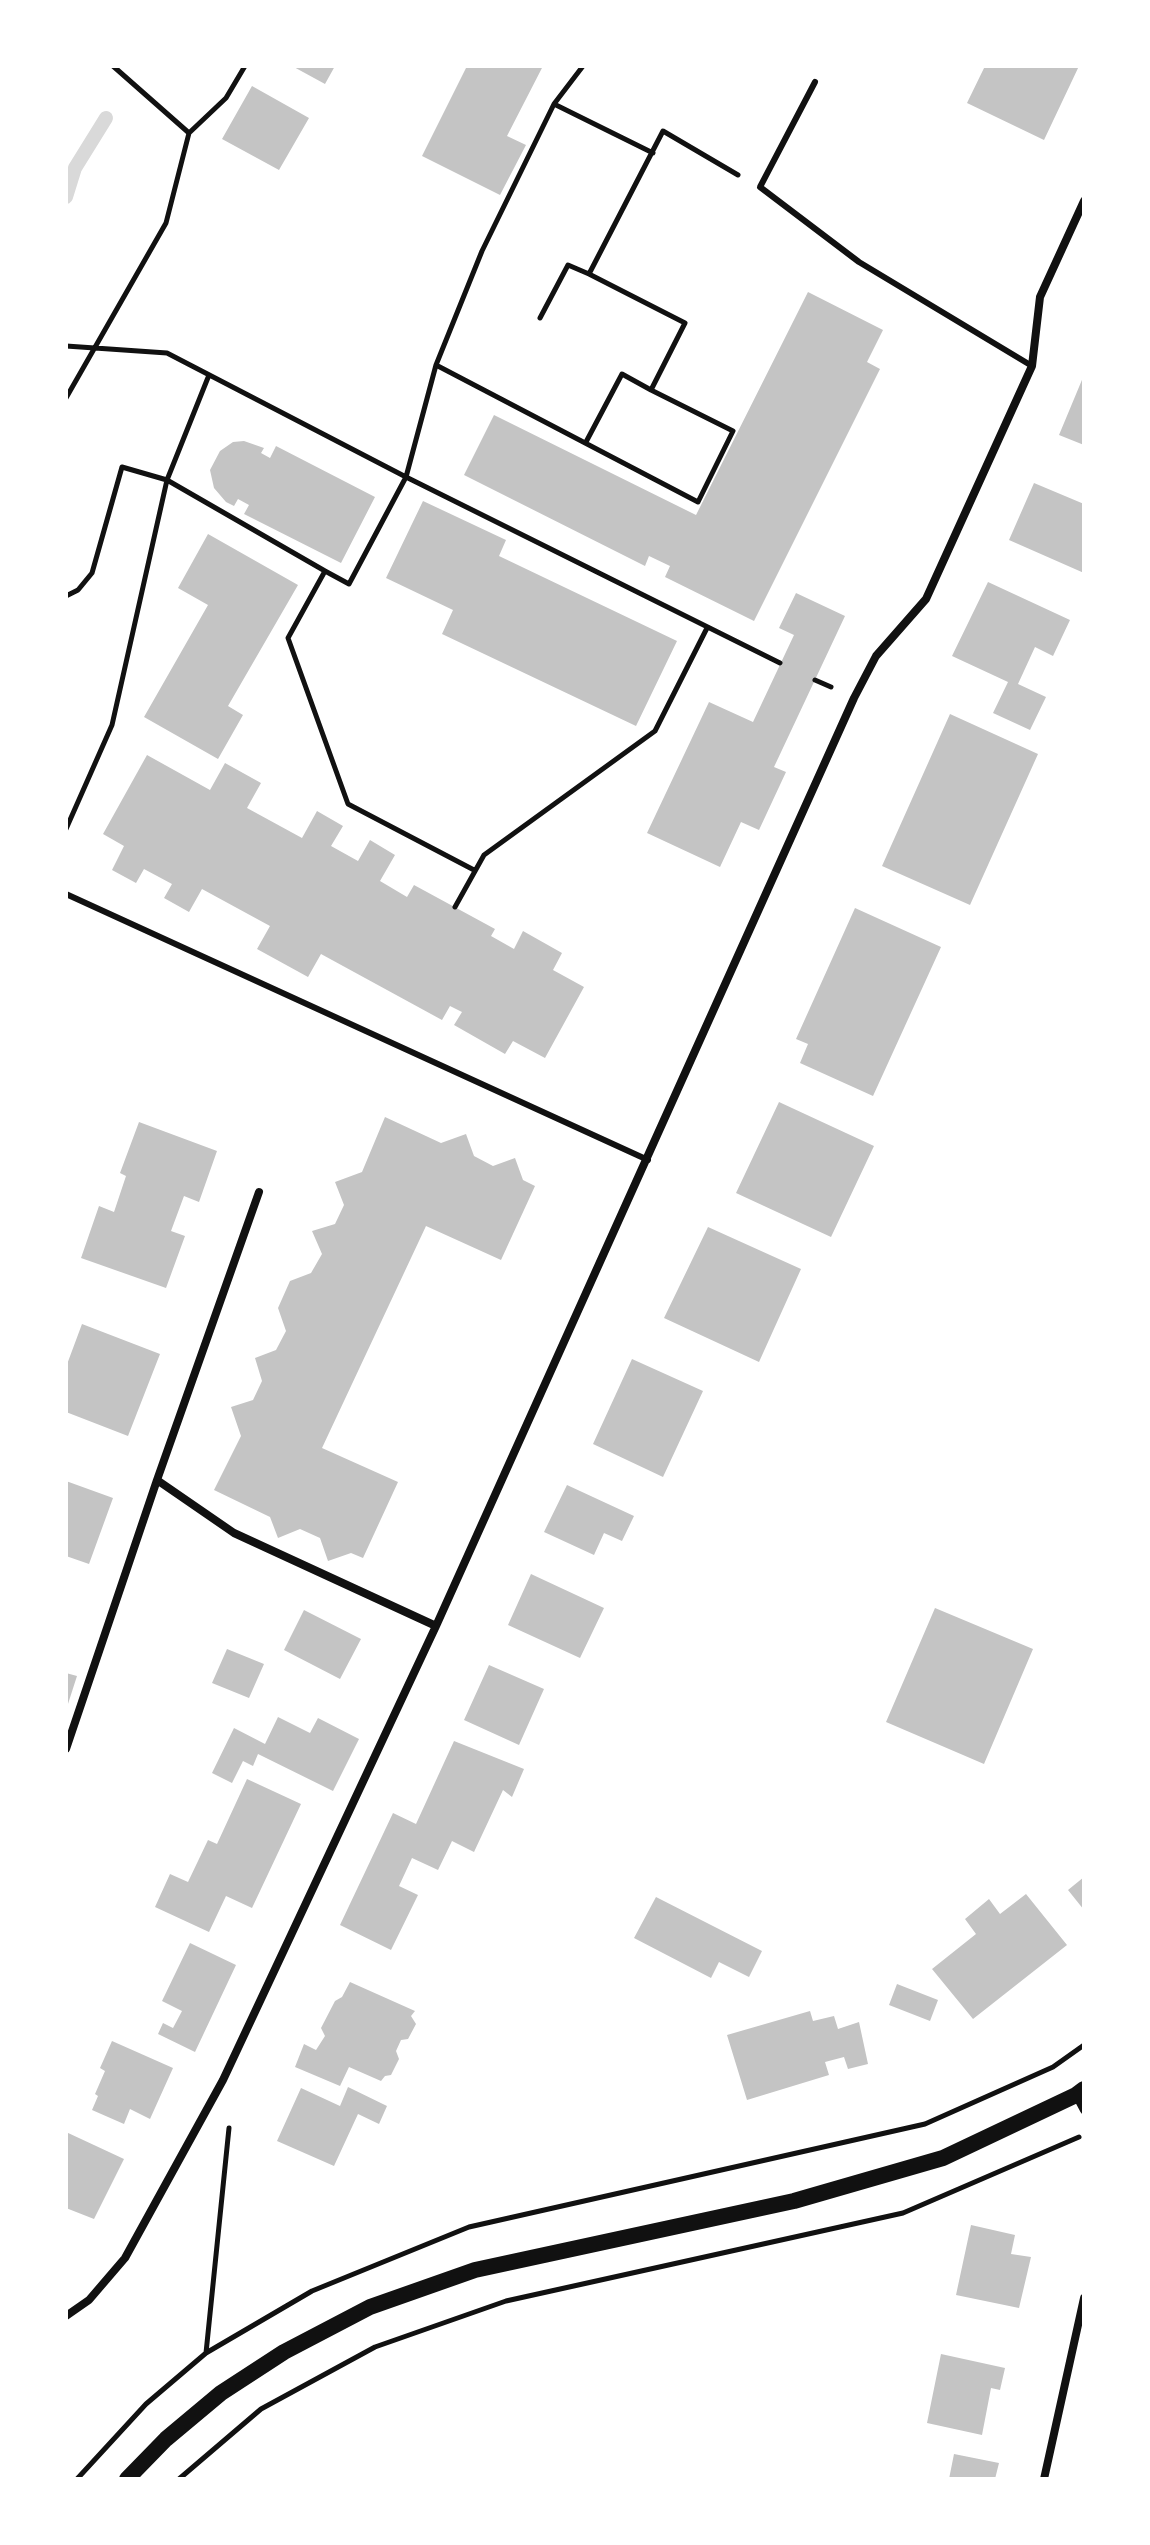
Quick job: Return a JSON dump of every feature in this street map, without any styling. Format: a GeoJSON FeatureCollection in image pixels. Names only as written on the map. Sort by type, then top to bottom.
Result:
{"type":"FeatureCollection","features":[{"type":"Feature","properties":{"kind":"main road"},"geometry":{"type":"LineString","coordinates":[[127,2479],[166,2439],[221,2393],[284,2352],[370,2307],[475,2270],[794,2201],[943,2158],[1081,2098]]}},
{"type":"Feature","properties":{"kind":"street"},"geometry":{"type":"LineString","coordinates":[[66,2316],[89,2300],[125,2258],[223,2080],[436,1626],[854,698],[876,656],[926,599],[1032,366],[1040,297],[1084,201]]}},
{"type":"Feature","properties":{"kind":"street"},"geometry":{"type":"LineString","coordinates":[[66,1749],[259,1192]]}},
{"type":"Feature","properties":{"kind":"street"},"geometry":{"type":"LineString","coordinates":[[157,1480],[234,1533],[436,1626]]}},
{"type":"Feature","properties":{"kind":"street"},"geometry":{"type":"LineString","coordinates":[[1044,2479],[1084,2298]]}},
{"type":"Feature","properties":{"kind":"lane"},"geometry":{"type":"LineString","coordinates":[[815,82],[760,187],[859,262],[1032,366]]}},
{"type":"Feature","properties":{"kind":"lane"},"geometry":{"type":"LineString","coordinates":[[66,894],[648,1160]]}},
{"type":"Feature","properties":{"kind":"path"},"geometry":{"type":"LineString","coordinates":[[113,66],[189,133]]}},
{"type":"Feature","properties":{"kind":"path"},"geometry":{"type":"LineString","coordinates":[[66,398],[166,223],[189,133],[226,98],[245,66]]}},
{"type":"Feature","properties":{"kind":"path"},"geometry":{"type":"LineString","coordinates":[[66,596],[78,590],[92,573],[122,467],[167,480],[349,584],[406,477],[436,365],[482,251],[554,104],[583,66]]}},
{"type":"Feature","properties":{"kind":"path"},"geometry":{"type":"LineString","coordinates":[[554,104],[653,153]]}},
{"type":"Feature","properties":{"kind":"path"},"geometry":{"type":"LineString","coordinates":[[589,274],[663,131],[760,187]]}},
{"type":"Feature","properties":{"kind":"path"},"geometry":{"type":"LineString","coordinates":[[540,318],[568,265],[685,323],[651,390]]}},
{"type":"Feature","properties":{"kind":"path"},"geometry":{"type":"LineString","coordinates":[[66,346],[167,353],[406,477],[780,663]]}},
{"type":"Feature","properties":{"kind":"path"},"geometry":{"type":"LineString","coordinates":[[436,365],[698,502],[733,431],[622,374],[586,442]]}},
{"type":"Feature","properties":{"kind":"path"},"geometry":{"type":"LineString","coordinates":[[66,829],[112,725],[167,480],[209,375]]}},
{"type":"Feature","properties":{"kind":"path"},"geometry":{"type":"LineString","coordinates":[[325,571],[288,638],[348,804],[474,870]]}},
{"type":"Feature","properties":{"kind":"path"},"geometry":{"type":"LineString","coordinates":[[455,907],[484,855],[655,731],[707,628]]}},
{"type":"Feature","properties":{"kind":"path"},"geometry":{"type":"LineString","coordinates":[[1053,2067],[1084,2045]]}},
{"type":"Feature","properties":{"kind":"path"},"geometry":{"type":"LineString","coordinates":[[206,2353],[230,2122],[223,2080]]}},
{"type":"Feature","properties":{"kind":"path"},"geometry":{"type":"LineString","coordinates":[[179,2479],[261,2409],[375,2347],[506,2301],[903,2213],[1084,2134]]}},
{"type":"Feature","properties":{"kind":"path"},"geometry":{"type":"LineString","coordinates":[[77,2479],[105,2447]]}},
{"type":"Feature","properties":{"kind":"building"},"geometry":{"type":"Polygon","coordinates":[[[292,66],[335,66],[325,84],[292,66]]]}},
{"type":"Feature","properties":{"kind":"building"},"geometry":{"type":"Polygon","coordinates":[[[467,66],[543,66],[507,136],[526,145],[500,195],[422,156],[467,66]]]}},
{"type":"Feature","properties":{"kind":"building"},"geometry":{"type":"Polygon","coordinates":[[[985,66],[1079,66],[1044,140],[967,103],[985,66]]]}},
{"type":"Feature","properties":{"kind":"building"},"geometry":{"type":"Polygon","coordinates":[[[252,86],[309,118],[279,170],[222,139],[252,86]]]}},
{"type":"Feature","properties":{"kind":"building"},"geometry":{"type":"Polygon","coordinates":[[[808,292],[883,330],[867,362],[880,369],[754,621],[665,577],[670,566],[649,556],[645,566],[464,475],[494,415],[696,515],[808,292]]]}},
{"type":"Feature","properties":{"kind":"building"},"geometry":{"type":"Polygon","coordinates":[[[1084,375],[1084,445],[1059,435],[1084,375]]]}},
{"type":"Feature","properties":{"kind":"building"},"geometry":{"type":"Polygon","coordinates":[[[244,441],[264,448],[261,453],[270,458],[276,446],[375,497],[341,563],[244,514],[249,505],[238,499],[234,506],[214,488],[210,470],[220,451],[233,442],[244,441]]]}},
{"type":"Feature","properties":{"kind":"building"},"geometry":{"type":"Polygon","coordinates":[[[1034,483],[1084,504],[1084,573],[1009,540],[1034,483]]]}},
{"type":"Feature","properties":{"kind":"building"},"geometry":{"type":"Polygon","coordinates":[[[423,501],[506,540],[499,556],[677,641],[636,726],[442,634],[453,610],[386,578],[423,501]]]}},
{"type":"Feature","properties":{"kind":"building"},"geometry":{"type":"Polygon","coordinates":[[[208,534],[298,585],[228,706],[243,715],[218,759],[144,717],[208,605],[178,588],[208,534]]]}},
{"type":"Feature","properties":{"kind":"building"},"geometry":{"type":"Polygon","coordinates":[[[988,582],[1070,620],[1053,656],[1035,647],[1018,684],[1046,697],[1030,730],[993,713],[1008,682],[952,656],[988,582]]]}},
{"type":"Feature","properties":{"kind":"building"},"geometry":{"type":"Polygon","coordinates":[[[796,593],[845,616],[774,767],[786,772],[759,830],[741,822],[720,867],[647,833],[709,702],[753,722],[794,635],[779,628],[796,593]]]}},
{"type":"Feature","properties":{"kind":"building"},"geometry":{"type":"Polygon","coordinates":[[[950,714],[1038,754],[970,905],[882,866],[950,714]]]}},
{"type":"Feature","properties":{"kind":"building"},"geometry":{"type":"Polygon","coordinates":[[[147,755],[210,790],[225,763],[261,783],[247,808],[302,838],[317,811],[343,826],[331,846],[358,861],[370,840],[395,855],[380,881],[407,897],[414,885],[495,929],[491,936],[514,949],[523,931],[562,953],[553,970],[584,987],[545,1058],[513,1041],[505,1054],[454,1025],[462,1012],[450,1006],[442,1020],[321,954],[308,977],[257,949],[270,926],[202,889],[189,912],[164,898],[172,884],[144,869],[136,883],[112,870],[124,846],[103,834],[147,755]]]}},
{"type":"Feature","properties":{"kind":"building"},"geometry":{"type":"Polygon","coordinates":[[[855,908],[941,947],[873,1096],[800,1063],[808,1044],[796,1039],[855,908]]]}},
{"type":"Feature","properties":{"kind":"building"},"geometry":{"type":"Polygon","coordinates":[[[779,1102],[874,1146],[831,1237],[736,1193],[779,1102]]]}},
{"type":"Feature","properties":{"kind":"building"},"geometry":{"type":"Polygon","coordinates":[[[385,1117],[441,1143],[466,1134],[474,1156],[493,1166],[515,1158],[523,1180],[535,1186],[501,1260],[426,1226],[322,1448],[398,1482],[363,1558],[351,1553],[328,1561],[320,1538],[300,1529],[278,1538],[270,1517],[214,1490],[241,1436],[231,1407],[253,1400],[262,1381],[255,1358],[276,1350],[286,1331],[278,1308],[290,1281],[311,1273],[322,1254],[312,1231],[335,1224],[344,1205],[335,1182],[362,1172],[385,1117]]]}},
{"type":"Feature","properties":{"kind":"building"},"geometry":{"type":"Polygon","coordinates":[[[139,1122],[217,1151],[199,1202],[184,1196],[171,1231],[185,1236],[166,1288],[81,1258],[99,1206],[114,1212],[126,1176],[120,1173],[139,1122]]]}},
{"type":"Feature","properties":{"kind":"building"},"geometry":{"type":"Polygon","coordinates":[[[708,1227],[801,1269],[759,1362],[664,1318],[708,1227]]]}},
{"type":"Feature","properties":{"kind":"building"},"geometry":{"type":"Polygon","coordinates":[[[82,1324],[160,1354],[128,1436],[66,1412],[66,1367],[82,1324]]]}},
{"type":"Feature","properties":{"kind":"building"},"geometry":{"type":"Polygon","coordinates":[[[632,1359],[703,1391],[663,1477],[593,1444],[632,1359]]]}},
{"type":"Feature","properties":{"kind":"building"},"geometry":{"type":"Polygon","coordinates":[[[66,1481],[113,1498],[89,1564],[66,1556],[66,1481]]]}},
{"type":"Feature","properties":{"kind":"building"},"geometry":{"type":"Polygon","coordinates":[[[567,1485],[634,1516],[622,1541],[604,1533],[594,1555],[544,1532],[567,1485]]]}},
{"type":"Feature","properties":{"kind":"building"},"geometry":{"type":"Polygon","coordinates":[[[531,1574],[604,1608],[580,1658],[508,1625],[531,1574]]]}},
{"type":"Feature","properties":{"kind":"building"},"geometry":{"type":"Polygon","coordinates":[[[935,1608],[1033,1649],[984,1764],[886,1722],[935,1608]]]}},
{"type":"Feature","properties":{"kind":"building"},"geometry":{"type":"Polygon","coordinates":[[[304,1610],[361,1639],[340,1679],[284,1650],[304,1610]]]}},
{"type":"Feature","properties":{"kind":"building"},"geometry":{"type":"Polygon","coordinates":[[[227,1649],[264,1664],[249,1698],[212,1683],[227,1649]]]}},
{"type":"Feature","properties":{"kind":"building"},"geometry":{"type":"Polygon","coordinates":[[[489,1665],[544,1689],[519,1745],[464,1720],[489,1665]]]}},
{"type":"Feature","properties":{"kind":"building"},"geometry":{"type":"Polygon","coordinates":[[[66,1673],[77,1676],[67,1707],[66,1707],[66,1673]]]}},
{"type":"Feature","properties":{"kind":"building"},"geometry":{"type":"Polygon","coordinates":[[[278,1717],[310,1733],[318,1718],[359,1739],[333,1791],[258,1754],[253,1766],[243,1761],[232,1783],[212,1773],[234,1728],[265,1744],[278,1717]]]}},
{"type":"Feature","properties":{"kind":"building"},"geometry":{"type":"Polygon","coordinates":[[[454,1741],[524,1769],[512,1797],[503,1790],[474,1852],[452,1841],[438,1870],[412,1858],[399,1886],[418,1895],[391,1950],[340,1925],[393,1813],[416,1824],[454,1741]]]}},
{"type":"Feature","properties":{"kind":"building"},"geometry":{"type":"Polygon","coordinates":[[[247,1779],[301,1804],[252,1908],[226,1896],[209,1932],[155,1907],[170,1874],[188,1882],[208,1840],[217,1844],[247,1779]]]}},
{"type":"Feature","properties":{"kind":"building"},"geometry":{"type":"Polygon","coordinates":[[[1084,1877],[1084,1910],[1068,1890],[1084,1877]]]}},
{"type":"Feature","properties":{"kind":"building"},"geometry":{"type":"Polygon","coordinates":[[[1026,1894],[1067,1945],[973,2019],[932,1969],[976,1934],[965,1919],[989,1899],[1000,1914],[1026,1894]]]}},
{"type":"Feature","properties":{"kind":"building"},"geometry":{"type":"Polygon","coordinates":[[[656,1897],[762,1951],[749,1977],[719,1962],[711,1978],[634,1938],[656,1897]]]}},
{"type":"Feature","properties":{"kind":"building"},"geometry":{"type":"Polygon","coordinates":[[[190,1943],[236,1965],[195,2052],[158,2034],[163,2023],[173,2028],[182,2011],[162,2001],[190,1943]]]}},
{"type":"Feature","properties":{"kind":"building"},"geometry":{"type":"Polygon","coordinates":[[[350,1982],[415,2011],[411,2016],[416,2024],[408,2039],[401,2040],[396,2051],[399,2059],[391,2075],[381,2081],[349,2067],[340,2086],[295,2067],[304,2044],[316,2050],[325,2036],[321,2028],[335,2001],[342,1997],[350,1982]]]}},
{"type":"Feature","properties":{"kind":"building"},"geometry":{"type":"Polygon","coordinates":[[[897,1984],[938,2000],[930,2021],[889,2005],[897,1984]]]}},
{"type":"Feature","properties":{"kind":"building"},"geometry":{"type":"Polygon","coordinates":[[[810,2011],[813,2021],[834,2016],[838,2029],[859,2022],[868,2064],[848,2069],[844,2057],[825,2062],[829,2075],[747,2100],[727,2035],[810,2011]]]}},
{"type":"Feature","properties":{"kind":"building"},"geometry":{"type":"Polygon","coordinates":[[[112,2041],[173,2068],[150,2119],[130,2109],[124,2124],[92,2110],[105,2071],[100,2068],[112,2041]]]}},
{"type":"Feature","properties":{"kind":"building"},"geometry":{"type":"Polygon","coordinates":[[[348,2087],[387,2106],[379,2124],[358,2114],[334,2166],[277,2141],[301,2088],[340,2106],[348,2087]]]}},
{"type":"Feature","properties":{"kind":"building"},"geometry":{"type":"Polygon","coordinates":[[[66,2132],[124,2159],[94,2219],[66,2208],[66,2132]]]}},
{"type":"Feature","properties":{"kind":"building"},"geometry":{"type":"Polygon","coordinates":[[[971,2225],[1015,2235],[1011,2254],[1031,2257],[1019,2308],[956,2295],[971,2225]]]}},
{"type":"Feature","properties":{"kind":"building"},"geometry":{"type":"Polygon","coordinates":[[[941,2354],[1005,2368],[1000,2390],[991,2388],[982,2435],[927,2423],[941,2354]]]}},
{"type":"Feature","properties":{"kind":"building"},"geometry":{"type":"Polygon","coordinates":[[[954,2454],[999,2463],[995,2479],[949,2479],[954,2454]]]}},
{"type":"Feature","properties":{"kind":"waterway"},"geometry":{"type":"LineString","coordinates":[[66,197],[75,168],[106,118]]}}]}
